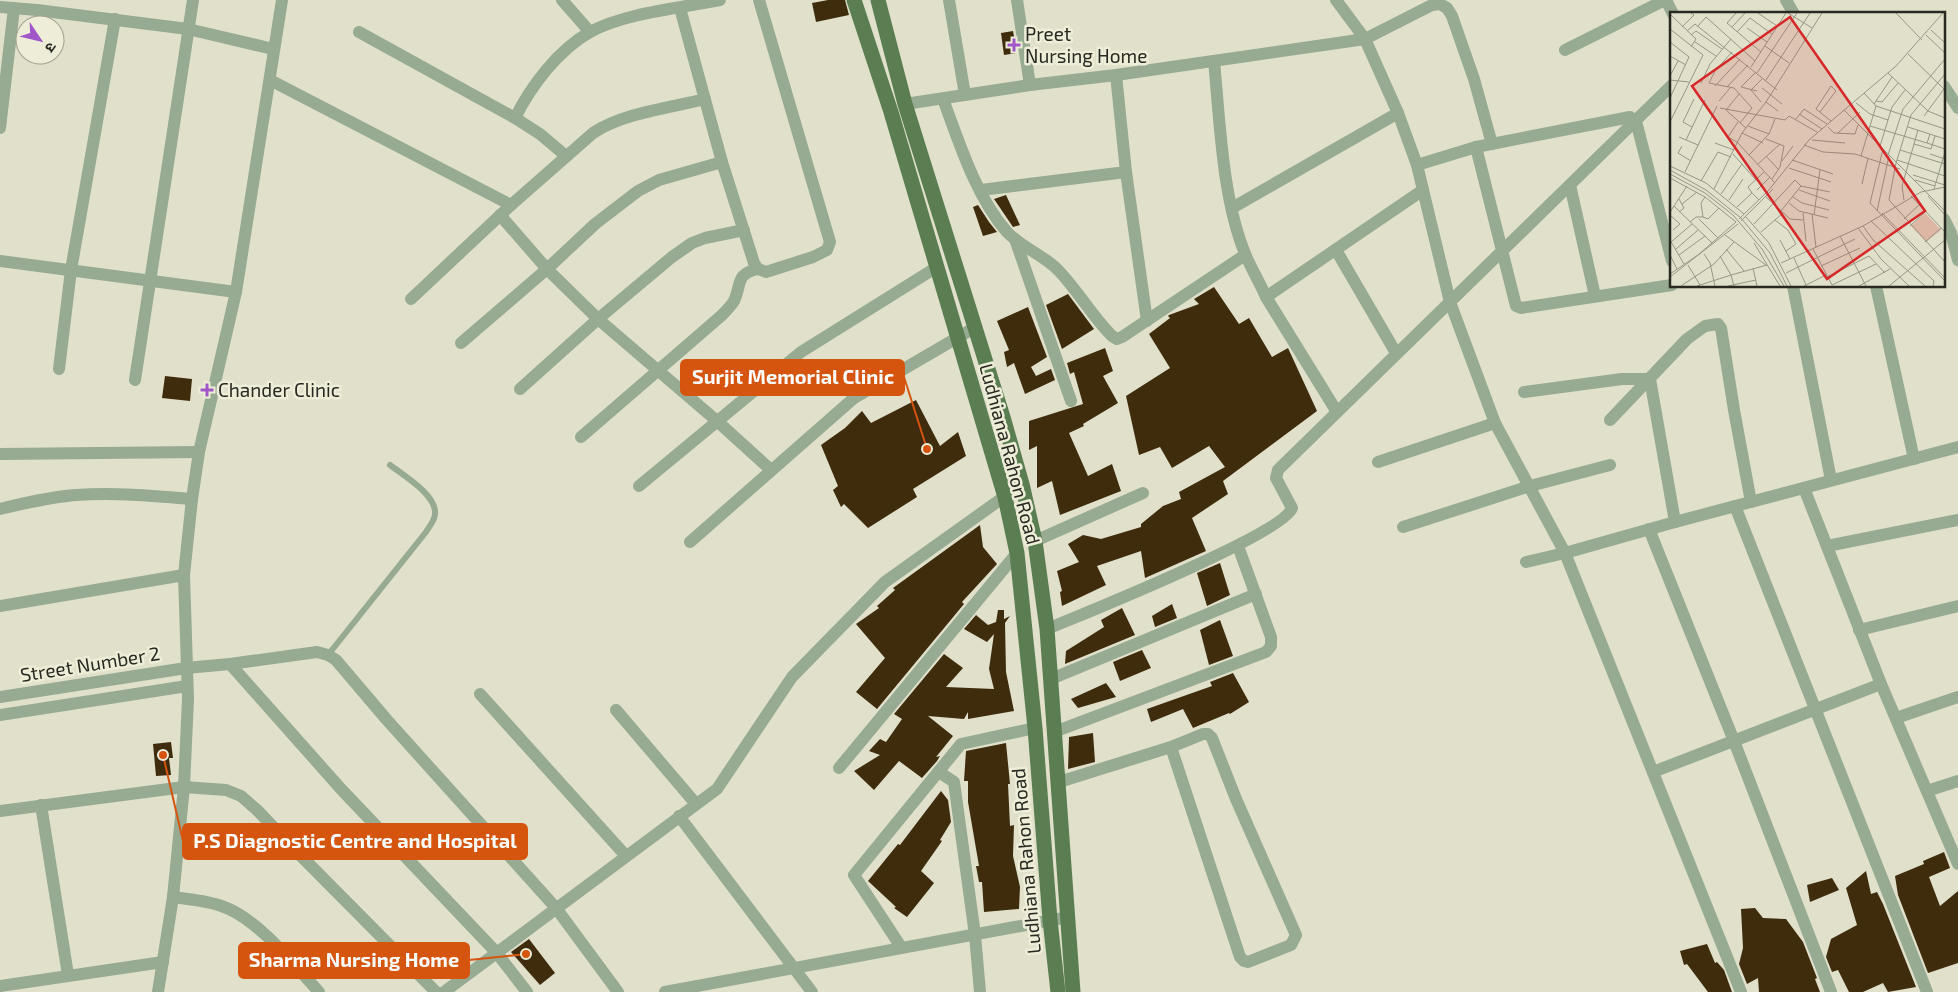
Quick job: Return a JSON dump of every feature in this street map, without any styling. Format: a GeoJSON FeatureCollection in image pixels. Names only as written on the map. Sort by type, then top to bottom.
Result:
{"type":"FeatureCollection","features":[{"type":"Feature","properties":{"kind":"main road","name":"Ludhiana Rahon Road"},"geometry":{"type":"LineString","coordinates":[[854,0],[891,112],[1005,497],[1017,554],[1035,728],[1050,920],[1058,992]]}},
{"type":"Feature","properties":{"kind":"main road","name":"Ludhiana Rahon Road"},"geometry":{"type":"LineString","coordinates":[[878,0],[905,104],[1022,484],[1035,540],[1047,628],[1073,992]]}},
{"type":"Feature","properties":{"kind":"street"},"geometry":{"type":"LineString","coordinates":[[135,380],[193,0]]}},
{"type":"Feature","properties":{"kind":"street"},"geometry":{"type":"LineString","coordinates":[[158,992],[173,897],[184,787],[187,686],[184,575],[192,499],[199,452],[236,292],[282,0]]}},
{"type":"Feature","properties":{"kind":"street"},"geometry":{"type":"LineString","coordinates":[[562,0],[590,32]]}},
{"type":"Feature","properties":{"kind":"street"},"geometry":{"type":"LineString","coordinates":[[515,118],[523,101],[544,72],[572,45],[590,32],[661,6],[680,8],[720,0]]}},
{"type":"Feature","properties":{"kind":"street"},"geometry":{"type":"LineString","coordinates":[[581,437],[721,316],[735,298],[742,277],[748,272],[758,269],[766,272],[813,257],[827,250],[830,242],[759,0]]}},
{"type":"Feature","properties":{"kind":"street"},"geometry":{"type":"LineString","coordinates":[[949,0],[965,95]]}},
{"type":"Feature","properties":{"kind":"street"},"geometry":{"type":"LineString","coordinates":[[1017,0],[1030,85]]}},
{"type":"Feature","properties":{"kind":"street"},"geometry":{"type":"LineString","coordinates":[[1336,0],[1365,40],[1398,113],[1424,190],[1450,302],[1494,423],[1565,553],[1741,992]]}},
{"type":"Feature","properties":{"kind":"street"},"geometry":{"type":"LineString","coordinates":[[1565,50],[1665,0],[1672,12]]}},
{"type":"Feature","properties":{"kind":"street"},"geometry":{"type":"LineString","coordinates":[[1786,0],[1793,12]]}},
{"type":"Feature","properties":{"kind":"street"},"geometry":{"type":"LineString","coordinates":[[905,104],[1030,85],[1116,75],[1365,40],[1432,5],[1440,4],[1447,8],[1452,16],[1471,71],[1492,144]]}},
{"type":"Feature","properties":{"kind":"street"},"geometry":{"type":"LineString","coordinates":[[0,7],[14,8],[37,5],[115,19],[188,29],[273,49]]}},
{"type":"Feature","properties":{"kind":"street"},"geometry":{"type":"LineString","coordinates":[[0,128],[14,8]]}},
{"type":"Feature","properties":{"kind":"street"},"geometry":{"type":"LineString","coordinates":[[680,8],[722,162],[754,262],[758,269]]}},
{"type":"Feature","properties":{"kind":"street"},"geometry":{"type":"LineString","coordinates":[[59,369],[71,270],[115,19]]}},
{"type":"Feature","properties":{"kind":"street"},"geometry":{"type":"LineString","coordinates":[[359,32],[515,118],[540,134],[566,156]]}},
{"type":"Feature","properties":{"kind":"street"},"geometry":{"type":"LineString","coordinates":[[1214,61],[1225,168],[1232,208],[1245,255],[1266,297],[1337,412]]}},
{"type":"Feature","properties":{"kind":"street"},"geometry":{"type":"LineString","coordinates":[[1116,75],[1126,172],[1147,320]]}},
{"type":"Feature","properties":{"kind":"street"},"geometry":{"type":"LineString","coordinates":[[270,80],[511,205]]}},
{"type":"Feature","properties":{"kind":"street"},"geometry":{"type":"LineString","coordinates":[[1047,628],[1155,584],[1238,546],[1291,513],[1291,504],[1276,478],[1278,470],[1670,87]]}},
{"type":"Feature","properties":{"kind":"street"},"geometry":{"type":"LineString","coordinates":[[1946,89],[1958,108]]}},
{"type":"Feature","properties":{"kind":"street"},"geometry":{"type":"LineString","coordinates":[[943,98],[961,147],[992,211],[1015,240],[1042,256],[1058,269],[1112,336],[1122,337],[1245,255]]}},
{"type":"Feature","properties":{"kind":"street"},"geometry":{"type":"LineString","coordinates":[[411,299],[511,205],[604,125],[625,118],[705,99]]}},
{"type":"Feature","properties":{"kind":"street"},"geometry":{"type":"LineString","coordinates":[[1232,208],[1398,113]]}},
{"type":"Feature","properties":{"kind":"street"},"geometry":{"type":"LineString","coordinates":[[1417,165],[1476,147],[1627,117],[1635,120],[1638,125],[1670,253]]}},
{"type":"Feature","properties":{"kind":"street"},"geometry":{"type":"LineString","coordinates":[[1476,147],[1516,306],[1522,308],[1670,285]]}},
{"type":"Feature","properties":{"kind":"street"},"geometry":{"type":"LineString","coordinates":[[461,343],[547,269],[595,224],[638,191],[659,180],[722,162]]}},
{"type":"Feature","properties":{"kind":"street"},"geometry":{"type":"LineString","coordinates":[[981,190],[1126,172]]}},
{"type":"Feature","properties":{"kind":"street"},"geometry":{"type":"LineString","coordinates":[[1570,185],[1595,296]]}},
{"type":"Feature","properties":{"kind":"street"},"geometry":{"type":"LineString","coordinates":[[1266,297],[1424,190]]}},
{"type":"Feature","properties":{"kind":"street"},"geometry":{"type":"LineString","coordinates":[[500,215],[547,269],[598,319],[771,470]]}},
{"type":"Feature","properties":{"kind":"street"},"geometry":{"type":"LineString","coordinates":[[1946,223],[1951,233],[1958,260]]}},
{"type":"Feature","properties":{"kind":"street"},"geometry":{"type":"LineString","coordinates":[[520,389],[598,319],[692,243],[705,238],[744,230]]}},
{"type":"Feature","properties":{"kind":"street"},"geometry":{"type":"LineString","coordinates":[[1015,240],[1071,401]]}},
{"type":"Feature","properties":{"kind":"street"},"geometry":{"type":"LineString","coordinates":[[1336,250],[1396,353]]}},
{"type":"Feature","properties":{"kind":"street"},"geometry":{"type":"LineString","coordinates":[[0,261],[236,292]]}},
{"type":"Feature","properties":{"kind":"street"},"geometry":{"type":"LineString","coordinates":[[639,486],[801,352],[937,267]]}},
{"type":"Feature","properties":{"kind":"street"},"geometry":{"type":"LineString","coordinates":[[1794,288],[1831,480]]}},
{"type":"Feature","properties":{"kind":"street"},"geometry":{"type":"LineString","coordinates":[[1876,288],[1914,459]]}},
{"type":"Feature","properties":{"kind":"street"},"geometry":{"type":"LineString","coordinates":[[1610,420],[1687,339],[1699,330],[1712,324],[1718,324],[1721,328],[1751,502]]}},
{"type":"Feature","properties":{"kind":"street"},"geometry":{"type":"LineString","coordinates":[[690,542],[854,398],[974,328]]}},
{"type":"Feature","properties":{"kind":"street"},"geometry":{"type":"LineString","coordinates":[[1524,392],[1596,382],[1650,379]]}},
{"type":"Feature","properties":{"kind":"street"},"geometry":{"type":"LineString","coordinates":[[1650,379],[1675,522]]}},
{"type":"Feature","properties":{"kind":"street"},"geometry":{"type":"LineString","coordinates":[[1378,462],[1494,423]]}},
{"type":"Feature","properties":{"kind":"street"},"geometry":{"type":"LineString","coordinates":[[1526,562],[1958,447]]}},
{"type":"Feature","properties":{"kind":"street"},"geometry":{"type":"LineString","coordinates":[[0,454],[199,452]]}},
{"type":"Feature","properties":{"kind":"street"},"geometry":{"type":"LineString","coordinates":[[1403,527],[1530,486],[1610,464]]}},
{"type":"Feature","properties":{"kind":"street"},"geometry":{"type":"LineString","coordinates":[[444,992],[717,789],[792,677],[885,582],[1022,484]]}},
{"type":"Feature","properties":{"kind":"street"},"geometry":{"type":"LineString","coordinates":[[1804,488],[1881,684],[1958,864]]}},
{"type":"Feature","properties":{"kind":"street"},"geometry":{"type":"LineString","coordinates":[[1035,540],[1143,493]]}},
{"type":"Feature","properties":{"kind":"street"},"geometry":{"type":"LineString","coordinates":[[0,508],[78,494],[140,495],[192,499]]}},
{"type":"Feature","properties":{"kind":"street"},"geometry":{"type":"LineString","coordinates":[[1735,506],[1927,992]]}},
{"type":"Feature","properties":{"kind":"street"},"geometry":{"type":"LineString","coordinates":[[1828,546],[1958,520]]}},
{"type":"Feature","properties":{"kind":"street"},"geometry":{"type":"LineString","coordinates":[[1649,529],[1734,741],[1831,992]]}},
{"type":"Feature","properties":{"kind":"street"},"geometry":{"type":"LineString","coordinates":[[1054,732],[1266,652],[1271,646],[1271,637],[1238,546]]}},
{"type":"Feature","properties":{"kind":"street"},"geometry":{"type":"LineString","coordinates":[[839,768],[1017,554]]}},
{"type":"Feature","properties":{"kind":"street"},"geometry":{"type":"LineString","coordinates":[[0,606],[184,575]]}},
{"type":"Feature","properties":{"kind":"street"},"geometry":{"type":"LineString","coordinates":[[1050,679],[1256,594]]}},
{"type":"Feature","properties":{"kind":"street"},"geometry":{"type":"LineString","coordinates":[[1859,630],[1958,606]]}},
{"type":"Feature","properties":{"kind":"street","name":"Street Number 2"},"geometry":{"type":"LineString","coordinates":[[0,697],[186,668],[230,664],[312,652],[328,655]]}},
{"type":"Feature","properties":{"kind":"street"},"geometry":{"type":"LineString","coordinates":[[328,655],[336,660],[387,720],[556,908],[618,992]]}},
{"type":"Feature","properties":{"kind":"street"},"geometry":{"type":"LineString","coordinates":[[230,664],[341,789],[496,952],[527,992]]}},
{"type":"Feature","properties":{"kind":"street"},"geometry":{"type":"LineString","coordinates":[[1653,772],[1881,684]]}},
{"type":"Feature","properties":{"kind":"street"},"geometry":{"type":"LineString","coordinates":[[0,715],[187,686]]}},
{"type":"Feature","properties":{"kind":"street"},"geometry":{"type":"LineString","coordinates":[[480,694],[626,856]]}},
{"type":"Feature","properties":{"kind":"street"},"geometry":{"type":"LineString","coordinates":[[1896,718],[1958,697]]}},
{"type":"Feature","properties":{"kind":"street"},"geometry":{"type":"LineString","coordinates":[[616,710],[696,804]]}},
{"type":"Feature","properties":{"kind":"street"},"geometry":{"type":"LineString","coordinates":[[902,948],[854,875],[961,744],[1035,728]]}},
{"type":"Feature","properties":{"kind":"street"},"geometry":{"type":"LineString","coordinates":[[1059,782],[1171,747],[1203,734],[1208,734],[1212,738],[1236,799],[1296,935],[1291,945],[1248,962],[1240,957],[1171,747]]}},
{"type":"Feature","properties":{"kind":"street"},"geometry":{"type":"LineString","coordinates":[[939,772],[954,782],[980,992]]}},
{"type":"Feature","properties":{"kind":"street"},"geometry":{"type":"LineString","coordinates":[[1927,791],[1958,781]]}},
{"type":"Feature","properties":{"kind":"street"},"geometry":{"type":"LineString","coordinates":[[0,811],[184,787],[226,790],[241,796],[436,992]]}},
{"type":"Feature","properties":{"kind":"street"},"geometry":{"type":"LineString","coordinates":[[41,805],[68,975]]}},
{"type":"Feature","properties":{"kind":"street"},"geometry":{"type":"LineString","coordinates":[[679,816],[812,992]]}},
{"type":"Feature","properties":{"kind":"street"},"geometry":{"type":"LineString","coordinates":[[173,897],[230,909],[249,922],[278,948],[319,992]]}},
{"type":"Feature","properties":{"kind":"street"},"geometry":{"type":"LineString","coordinates":[[665,992],[1069,918]]}},
{"type":"Feature","properties":{"kind":"street"},"geometry":{"type":"LineString","coordinates":[[0,986],[163,962]]}},
{"type":"Feature","properties":{"kind":"lane"},"geometry":{"type":"LineString","coordinates":[[328,655],[426,532],[435,514],[433,503],[424,490],[390,465]]}},
{"type":"Feature","properties":{"kind":"building"},"geometry":{"type":"Polygon","coordinates":[[[828,0],[845,0],[849,15],[816,22],[812,3],[828,0]]]}},
{"type":"Feature","properties":{"kind":"building"},"geometry":{"type":"Polygon","coordinates":[[[1013,31],[1017,53],[1004,55],[1001,33],[1013,31]]]}},
{"type":"Feature","properties":{"kind":"building"},"geometry":{"type":"Polygon","coordinates":[[[1006,195],[1020,225],[1013,227],[994,199],[1006,195]]]}},
{"type":"Feature","properties":{"kind":"building"},"geometry":{"type":"Polygon","coordinates":[[[978,205],[997,232],[983,236],[973,207],[978,205]]]}},
{"type":"Feature","properties":{"kind":"building"},"geometry":{"type":"Polygon","coordinates":[[[1214,287],[1239,324],[1249,318],[1272,357],[1288,348],[1317,411],[1223,481],[1228,494],[1192,518],[1206,551],[1145,578],[1141,551],[1097,566],[1106,585],[1062,606],[1060,592],[1062,591],[1057,571],[1079,562],[1068,544],[1083,535],[1101,539],[1141,527],[1141,524],[1163,506],[1181,499],[1179,492],[1225,467],[1209,446],[1172,468],[1160,447],[1139,455],[1126,396],[1170,368],[1149,334],[1170,318],[1169,315],[1199,304],[1194,299],[1214,287]]]}},
{"type":"Feature","properties":{"kind":"building"},"geometry":{"type":"Polygon","coordinates":[[[1068,294],[1094,329],[1062,349],[1046,305],[1068,294]]]}},
{"type":"Feature","properties":{"kind":"building"},"geometry":{"type":"Polygon","coordinates":[[[1028,307],[1047,357],[1031,367],[1036,376],[1051,369],[1055,380],[1025,394],[1014,363],[1007,367],[1004,352],[1009,350],[997,321],[1028,307]]]}},
{"type":"Feature","properties":{"kind":"building"},"geometry":{"type":"Polygon","coordinates":[[[1105,348],[1113,371],[1103,376],[1118,403],[1083,424],[1084,426],[1069,433],[1088,476],[1112,464],[1121,491],[1060,515],[1052,481],[1037,488],[1037,446],[1029,450],[1029,421],[1083,404],[1074,372],[1070,374],[1067,363],[1105,348]]]}},
{"type":"Feature","properties":{"kind":"building"},"geometry":{"type":"Polygon","coordinates":[[[165,376],[192,379],[190,401],[162,398],[165,376]]]}},
{"type":"Feature","properties":{"kind":"building"},"geometry":{"type":"Polygon","coordinates":[[[916,400],[940,446],[958,432],[966,456],[913,489],[917,497],[868,528],[844,504],[841,507],[833,490],[838,486],[821,445],[845,428],[862,411],[871,423],[916,400]]]}},
{"type":"Feature","properties":{"kind":"building"},"geometry":{"type":"Polygon","coordinates":[[[980,525],[983,547],[997,564],[962,602],[964,604],[877,709],[856,692],[885,658],[856,624],[879,608],[877,606],[895,590],[893,588],[980,525]]]}},
{"type":"Feature","properties":{"kind":"building"},"geometry":{"type":"Polygon","coordinates":[[[1220,563],[1230,595],[1207,606],[1197,573],[1220,563]]]}},
{"type":"Feature","properties":{"kind":"building"},"geometry":{"type":"Polygon","coordinates":[[[1172,604],[1177,618],[1155,627],[1152,616],[1172,604]]]}},
{"type":"Feature","properties":{"kind":"building"},"geometry":{"type":"Polygon","coordinates":[[[1122,608],[1135,635],[1065,664],[1066,651],[1104,627],[1101,620],[1122,608]]]}},
{"type":"Feature","properties":{"kind":"building"},"geometry":{"type":"Polygon","coordinates":[[[998,610],[1004,610],[1004,619],[1010,616],[1005,623],[1006,672],[1014,711],[968,719],[968,712],[964,719],[928,716],[953,736],[936,757],[940,756],[937,761],[922,778],[899,761],[874,790],[854,771],[880,755],[869,751],[880,739],[886,742],[902,719],[894,714],[944,654],[963,668],[946,687],[994,689],[989,669],[994,634],[987,642],[964,629],[976,615],[988,625],[996,622],[998,610]]]}},
{"type":"Feature","properties":{"kind":"building"},"geometry":{"type":"Polygon","coordinates":[[[1220,620],[1233,656],[1209,665],[1200,630],[1220,620]]]}},
{"type":"Feature","properties":{"kind":"building"},"geometry":{"type":"Polygon","coordinates":[[[1142,650],[1151,668],[1120,681],[1113,662],[1142,650]]]}},
{"type":"Feature","properties":{"kind":"building"},"geometry":{"type":"Polygon","coordinates":[[[1233,673],[1249,702],[1230,714],[1193,728],[1183,709],[1151,722],[1147,709],[1212,686],[1210,682],[1233,673]]]}},
{"type":"Feature","properties":{"kind":"building"},"geometry":{"type":"Polygon","coordinates":[[[1106,683],[1116,697],[1078,708],[1071,699],[1106,683]]]}},
{"type":"Feature","properties":{"kind":"building"},"geometry":{"type":"Polygon","coordinates":[[[1093,733],[1095,762],[1068,769],[1069,737],[1093,733]]]}},
{"type":"Feature","properties":{"kind":"building"},"geometry":{"type":"Polygon","coordinates":[[[171,742],[173,758],[169,758],[171,775],[156,776],[153,744],[171,742]]]}},
{"type":"Feature","properties":{"kind":"building"},"geometry":{"type":"Polygon","coordinates":[[[1006,743],[1010,784],[1008,784],[1010,826],[1014,825],[1013,856],[1020,887],[1019,909],[984,912],[982,882],[979,882],[976,866],[979,866],[968,802],[968,781],[964,781],[966,751],[1006,743]]]}},
{"type":"Feature","properties":{"kind":"building"},"geometry":{"type":"Polygon","coordinates":[[[941,791],[948,800],[951,822],[940,840],[942,841],[921,871],[934,883],[907,917],[894,908],[896,907],[868,881],[898,844],[900,845],[941,791]]]}},
{"type":"Feature","properties":{"kind":"building"},"geometry":{"type":"Polygon","coordinates":[[[1944,852],[1950,868],[1929,877],[1940,906],[1958,891],[1958,963],[1928,973],[1898,895],[1895,876],[1924,864],[1923,861],[1944,852]]]}},
{"type":"Feature","properties":{"kind":"building"},"geometry":{"type":"Polygon","coordinates":[[[1866,871],[1871,894],[1877,892],[1883,904],[1916,987],[1888,992],[1883,983],[1863,992],[1849,992],[1838,970],[1832,972],[1826,957],[1831,939],[1857,925],[1846,888],[1866,871]]]}},
{"type":"Feature","properties":{"kind":"building"},"geometry":{"type":"Polygon","coordinates":[[[1832,878],[1839,890],[1810,902],[1807,885],[1832,878]]]}},
{"type":"Feature","properties":{"kind":"building"},"geometry":{"type":"Polygon","coordinates":[[[1755,908],[1763,918],[1786,919],[1803,942],[1817,978],[1815,979],[1820,992],[1759,992],[1758,978],[1747,984],[1739,964],[1743,948],[1741,909],[1755,908]]]}},
{"type":"Feature","properties":{"kind":"building"},"geometry":{"type":"Polygon","coordinates":[[[529,939],[555,973],[540,985],[511,952],[529,939]]]}},
{"type":"Feature","properties":{"kind":"building"},"geometry":{"type":"Polygon","coordinates":[[[1707,944],[1715,963],[1717,962],[1724,970],[1732,992],[1708,992],[1687,964],[1684,965],[1680,951],[1707,944]]]}},
{"type":"Feature","properties":{"kind":"place","name":"Preet Nursing Home"},"geometry":{"type":"Point","coordinates":[1014,45]}},
{"type":"Feature","properties":{"kind":"place","name":"Chander Clinic"},"geometry":{"type":"Point","coordinates":[207,390]}},
{"type":"Feature","properties":{"kind":"place","name":"Surjit Memorial Clinic"},"geometry":{"type":"Point","coordinates":[927,449]}},
{"type":"Feature","properties":{"kind":"place","name":"P.S Diagnostic Centre and Hospital"},"geometry":{"type":"Point","coordinates":[163,755]}},
{"type":"Feature","properties":{"kind":"place","name":"Sharma Nursing Home"},"geometry":{"type":"Point","coordinates":[526,954]}}]}
